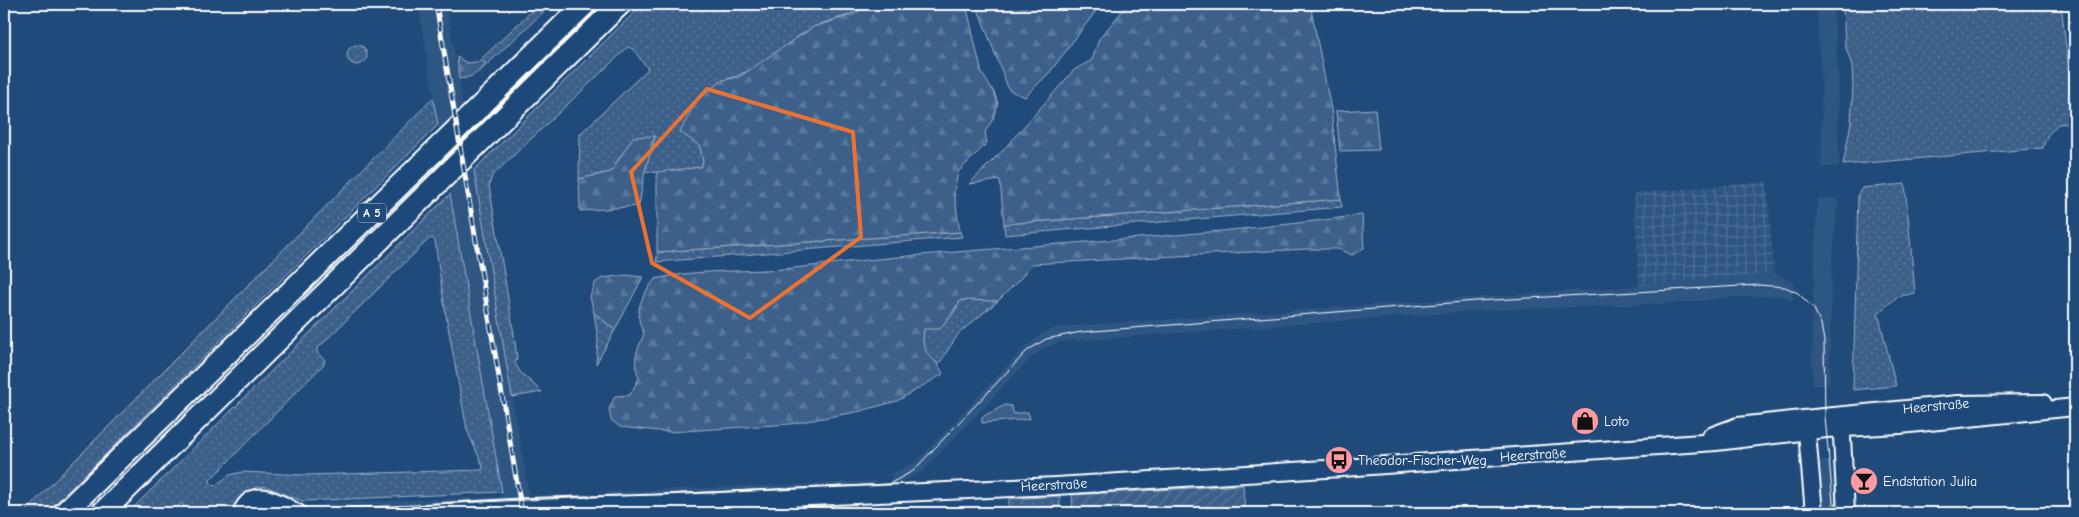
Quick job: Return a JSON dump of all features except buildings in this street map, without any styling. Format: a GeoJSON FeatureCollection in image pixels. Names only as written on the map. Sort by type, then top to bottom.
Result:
{"type":"FeatureCollection","features":[{"type":"Feature","properties":{"kind":"highway","name":"A 5"},"geometry":{"type":"LineString","coordinates":[[64,513],[585,4]]}},
{"type":"Feature","properties":{"kind":"highway","name":"A 5"},"geometry":{"type":"LineString","coordinates":[[102,513],[620,4]]}},
{"type":"Feature","properties":{"kind":"main road","name":"Heerstraße"},"geometry":{"type":"LineString","coordinates":[[426,513],[529,507],[677,503],[1056,486],[1366,467],[1681,443],[1841,422],[1958,404],[2012,401],[2075,403]]}},
{"type":"Feature","properties":{"kind":"main road","name":"Heerstraße"},"geometry":{"type":"LineString","coordinates":[[1841,422],[1909,424],[2075,407]]}},
{"type":"Feature","properties":{"kind":"main road"},"geometry":{"type":"LineString","coordinates":[[1841,422],[1846,513]]}},
{"type":"Feature","properties":{"kind":"main road"},"geometry":{"type":"LineString","coordinates":[[1807,426],[1814,513]]}},
{"type":"Feature","properties":{"kind":"main road"},"geometry":{"type":"LineString","coordinates":[[241,513],[253,499],[260,496],[271,499],[298,513]]}},
{"type":"Feature","properties":{"kind":"highlighted area"},"geometry":{"type":"Polygon","coordinates":[[[707,89],[853,132],[861,237],[750,318],[652,263],[631,172],[707,89]]]}},
{"type":"Feature","properties":{"kind":"shaded area"},"geometry":{"type":"Polygon","coordinates":[[[418,4],[446,4],[529,496],[594,494],[594,500],[330,512],[311,511],[327,503],[502,497],[418,4]]]}},
{"type":"Feature","properties":{"kind":"shaded area"},"geometry":{"type":"Polygon","coordinates":[[[1816,4],[1833,4],[1838,67],[1839,167],[1821,167],[1822,89],[1816,4]]]}},
{"type":"Feature","properties":{"kind":"shaded area"},"geometry":{"type":"Polygon","coordinates":[[[1767,182],[1774,273],[1639,286],[1634,193],[1767,182]]]}},
{"type":"Feature","properties":{"kind":"shaded area"},"geometry":{"type":"Polygon","coordinates":[[[1838,198],[1832,263],[1829,385],[1813,385],[1812,331],[1817,199],[1838,198]]]}},
{"type":"Feature","properties":{"kind":"shaded area"},"geometry":{"type":"Polygon","coordinates":[[[1774,273],[1794,283],[1793,301],[1780,296],[1732,297],[1683,303],[1474,311],[1061,342],[1048,347],[1032,357],[923,471],[893,487],[891,474],[917,461],[1026,346],[1045,332],[1059,327],[1639,286],[1774,273]]]}},
{"type":"Feature","properties":{"kind":"shaded area"},"geometry":{"type":"Polygon","coordinates":[[[1834,460],[1838,513],[1823,513],[1818,462],[1834,460]]]}},
{"type":"Feature","properties":{"kind":"shaded area"},"geometry":{"type":"Polygon","coordinates":[[[876,481],[875,491],[607,500],[606,492],[876,481]]]}},
{"type":"Feature","properties":{"kind":"green space"},"geometry":{"type":"Polygon","coordinates":[[[539,4],[552,4],[480,71],[485,65],[479,61],[539,4]]]}},
{"type":"Feature","properties":{"kind":"green space"},"geometry":{"type":"Polygon","coordinates":[[[643,4],[867,4],[854,13],[814,27],[748,71],[723,80],[689,138],[700,146],[703,162],[701,167],[660,173],[645,171],[655,137],[622,154],[611,172],[579,179],[580,134],[648,69],[633,49],[628,47],[492,176],[489,185],[514,334],[517,359],[515,363],[520,372],[542,392],[512,397],[474,170],[643,4]]]}},
{"type":"Feature","properties":{"kind":"green space"},"geometry":{"type":"Polygon","coordinates":[[[867,4],[963,4],[968,13],[982,74],[994,92],[998,104],[993,119],[985,132],[987,143],[958,172],[954,192],[960,232],[657,252],[657,172],[701,167],[703,162],[700,146],[680,132],[698,98],[723,80],[739,77],[813,27],[855,14],[867,4]]]}},
{"type":"Feature","properties":{"kind":"green space"},"geometry":{"type":"Polygon","coordinates":[[[976,4],[1101,4],[1050,72],[1025,97],[1009,90],[976,4]]]}},
{"type":"Feature","properties":{"kind":"green space"},"geometry":{"type":"Polygon","coordinates":[[[1128,4],[1310,4],[1331,109],[1341,199],[1004,224],[1000,180],[969,184],[1004,149],[1074,70],[1092,60],[1099,39],[1128,4]]]}},
{"type":"Feature","properties":{"kind":"green space"},"geometry":{"type":"Polygon","coordinates":[[[2061,4],[2075,123],[2058,124],[2047,136],[2043,148],[1843,165],[1851,122],[1853,85],[1852,66],[1845,45],[1843,5],[2061,4]]]}},
{"type":"Feature","properties":{"kind":"green space"},"geometry":{"type":"Polygon","coordinates":[[[357,45],[364,48],[367,55],[364,62],[357,65],[350,62],[347,55],[350,48],[357,45]]]}},
{"type":"Feature","properties":{"kind":"green space"},"geometry":{"type":"Polygon","coordinates":[[[457,57],[467,63],[484,61],[485,65],[473,75],[459,79],[457,57]]]}},
{"type":"Feature","properties":{"kind":"green space"},"geometry":{"type":"Polygon","coordinates":[[[433,98],[438,125],[46,513],[23,513],[433,98]]]}},
{"type":"Feature","properties":{"kind":"green space"},"geometry":{"type":"Polygon","coordinates":[[[1375,109],[1379,150],[1340,151],[1336,111],[1375,109]]]}},
{"type":"Feature","properties":{"kind":"green space"},"geometry":{"type":"Polygon","coordinates":[[[655,136],[645,171],[639,206],[580,211],[579,179],[611,172],[633,137],[655,136]]]}},
{"type":"Feature","properties":{"kind":"green space"},"geometry":{"type":"Polygon","coordinates":[[[1905,184],[1915,293],[1897,297],[1878,313],[1896,386],[1853,390],[1858,194],[1862,188],[1905,184]]]}},
{"type":"Feature","properties":{"kind":"green space"},"geometry":{"type":"Polygon","coordinates":[[[450,194],[502,492],[303,501],[273,489],[258,487],[250,491],[242,499],[233,513],[191,513],[181,503],[171,513],[128,513],[450,194]],[[433,238],[429,239],[317,349],[317,353],[325,360],[324,364],[210,480],[211,484],[214,486],[230,475],[242,472],[306,475],[482,470],[483,466],[467,430],[445,310],[433,238]]]}},
{"type":"Feature","properties":{"kind":"green space"},"geometry":{"type":"Polygon","coordinates":[[[1341,199],[1342,207],[1005,235],[1004,224],[1341,199]]]}},
{"type":"Feature","properties":{"kind":"green space"},"geometry":{"type":"Polygon","coordinates":[[[1362,215],[1364,248],[1352,255],[1338,249],[1306,249],[1031,264],[1021,278],[998,301],[961,300],[940,329],[924,329],[923,338],[926,350],[940,367],[943,374],[897,401],[861,411],[790,424],[669,432],[620,427],[611,420],[609,409],[615,396],[630,395],[639,378],[635,359],[644,333],[639,318],[640,304],[655,279],[689,273],[777,269],[1220,231],[1362,215]]]}},
{"type":"Feature","properties":{"kind":"green space"},"geometry":{"type":"Polygon","coordinates":[[[960,232],[962,237],[656,262],[658,252],[960,232]]]}},
{"type":"Feature","properties":{"kind":"green space"},"geometry":{"type":"Polygon","coordinates":[[[626,275],[643,277],[615,330],[594,313],[590,297],[595,283],[602,278],[626,275]]]}},
{"type":"Feature","properties":{"kind":"green space"},"geometry":{"type":"Polygon","coordinates":[[[982,299],[998,301],[959,333],[939,364],[934,361],[925,350],[923,340],[924,329],[951,317],[961,300],[982,299]]]}},
{"type":"Feature","properties":{"kind":"green space"},"geometry":{"type":"Polygon","coordinates":[[[594,313],[615,330],[596,364],[598,340],[594,313]]]}},
{"type":"Feature","properties":{"kind":"green space"},"geometry":{"type":"Polygon","coordinates":[[[203,393],[207,396],[88,513],[80,513],[203,393]]]}},
{"type":"Feature","properties":{"kind":"green space"},"geometry":{"type":"Polygon","coordinates":[[[1005,405],[1011,406],[1014,414],[1028,412],[1030,419],[982,423],[982,417],[1005,405]]]}},
{"type":"Feature","properties":{"kind":"green space"},"geometry":{"type":"Polygon","coordinates":[[[1243,485],[1245,513],[1073,513],[1072,495],[1243,485]]]}},
{"type":"Feature","properties":{"kind":"green space"},"geometry":{"type":"Polygon","coordinates":[[[1060,496],[1060,506],[1019,508],[1019,513],[1009,513],[1009,499],[1060,496]]]}},
{"type":"Feature","properties":{"kind":"tram line"},"geometry":{"type":"LineString","coordinates":[[317,513],[333,508],[889,484],[913,471],[1027,351],[1046,339],[1081,332],[1476,301],[1759,285],[1785,287],[1798,293],[1814,309],[1821,324],[1824,341],[1825,417],[1834,513]]}},
{"type":"Feature","properties":{"kind":"railway"},"geometry":{"type":"LineString","coordinates":[[436,4],[522,513]]}},
{"type":"Feature","properties":{"kind":"place","name":"Loto"},"geometry":{"type":"Point","coordinates":[1585,421]}},
{"type":"Feature","properties":{"kind":"place","name":"Theodor-Fischer-Weg"},"geometry":{"type":"Point","coordinates":[1339,460]}},
{"type":"Feature","properties":{"kind":"place","name":"Endstation Julia"},"geometry":{"type":"Point","coordinates":[1864,481]}}]}
